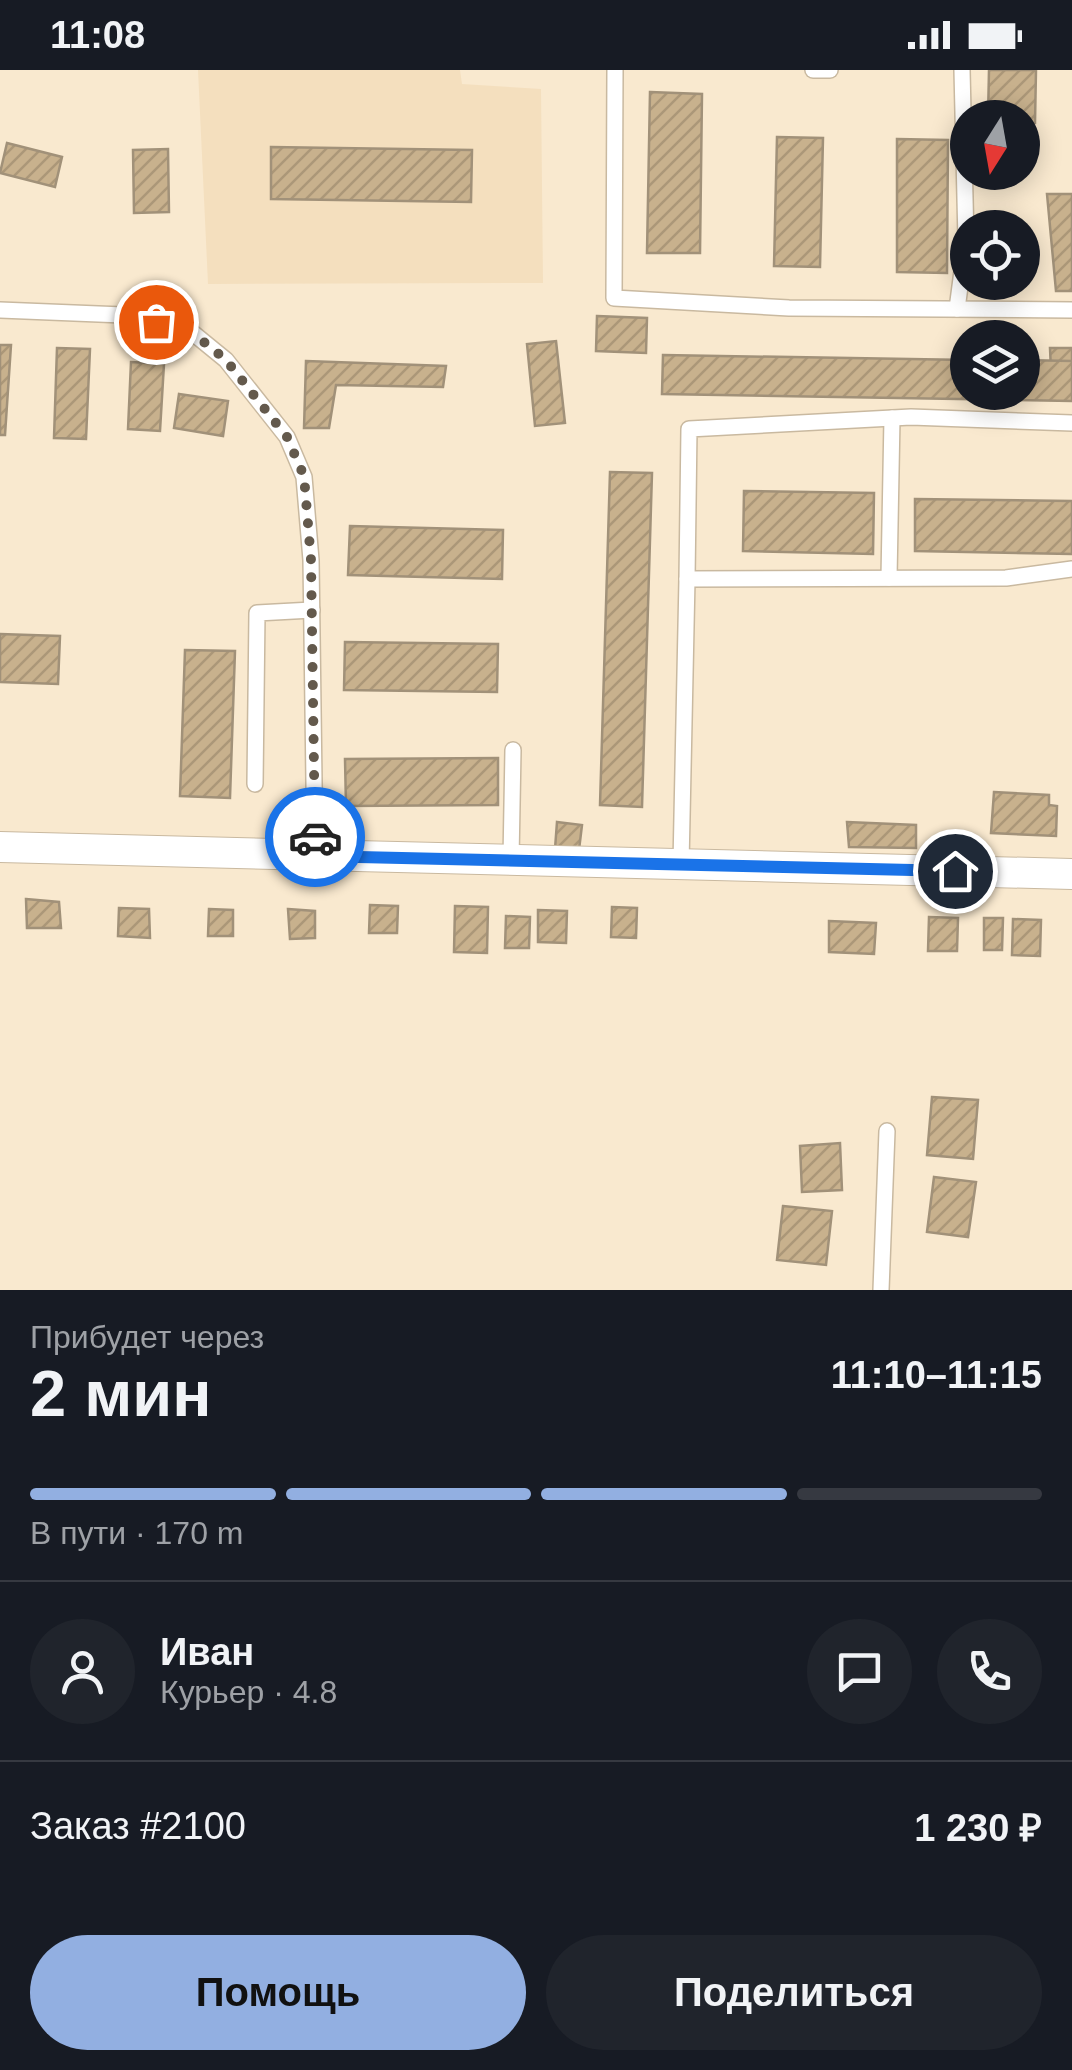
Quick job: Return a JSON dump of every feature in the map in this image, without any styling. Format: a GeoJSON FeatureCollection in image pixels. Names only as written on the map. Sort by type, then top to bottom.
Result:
{"type":"FeatureCollection","features":[{"type":"Feature","properties":{"kind":"street"},"geometry":{"type":"LineString","coordinates":[[0,847],[1072,874]]}},
{"type":"Feature","properties":{"kind":"lane"},"geometry":{"type":"LineString","coordinates":[[616,70],[614,298],[789,308],[1072,310]]}},
{"type":"Feature","properties":{"kind":"lane"},"geometry":{"type":"LineString","coordinates":[[813,70],[830,70]]}},
{"type":"Feature","properties":{"kind":"lane"},"geometry":{"type":"LineString","coordinates":[[957,309],[966,241],[962,70]]}},
{"type":"Feature","properties":{"kind":"lane"},"geometry":{"type":"LineString","coordinates":[[0,310],[123,315],[188,329],[226,360],[287,437],[304,476],[311,560],[315,856]]}},
{"type":"Feature","properties":{"kind":"lane"},"geometry":{"type":"LineString","coordinates":[[889,578],[892,418]]}},
{"type":"Feature","properties":{"kind":"lane"},"geometry":{"type":"LineString","coordinates":[[681,864],[689,428],[892,418],[1072,423]]}},
{"type":"Feature","properties":{"kind":"lane"},"geometry":{"type":"LineString","coordinates":[[687,579],[1006,578],[1072,569]]}},
{"type":"Feature","properties":{"kind":"lane"},"geometry":{"type":"LineString","coordinates":[[255,784],[257,612],[312,610]]}},
{"type":"Feature","properties":{"kind":"lane"},"geometry":{"type":"LineString","coordinates":[[511,859],[514,750]]}},
{"type":"Feature","properties":{"kind":"lane"},"geometry":{"type":"LineString","coordinates":[[881,1290],[887,1131]]}},
{"type":"Feature","properties":{"kind":"shaded area"},"geometry":{"type":"Polygon","coordinates":[[[198,70],[460,70],[462,84],[541,89],[543,283],[208,284],[198,70]]]}},
{"type":"Feature","properties":{"kind":"building"},"geometry":{"type":"Polygon","coordinates":[[[989,70],[1036,70],[1035,100],[988,100],[989,70]]]}},
{"type":"Feature","properties":{"kind":"building"},"geometry":{"type":"Polygon","coordinates":[[[650,92],[702,94],[700,253],[647,253],[650,92]]]}},
{"type":"Feature","properties":{"kind":"building"},"geometry":{"type":"Polygon","coordinates":[[[777,137],[823,138],[820,267],[774,266],[777,137]]]}},
{"type":"Feature","properties":{"kind":"building"},"geometry":{"type":"Polygon","coordinates":[[[897,139],[948,140],[947,273],[897,272],[897,139]]]}},
{"type":"Feature","properties":{"kind":"building"},"geometry":{"type":"Polygon","coordinates":[[[7,143],[62,157],[55,187],[0,173],[7,143]]]}},
{"type":"Feature","properties":{"kind":"building"},"geometry":{"type":"Polygon","coordinates":[[[271,147],[472,150],[471,202],[271,199],[271,147]]]}},
{"type":"Feature","properties":{"kind":"building"},"geometry":{"type":"Polygon","coordinates":[[[168,149],[169,212],[134,213],[133,150],[168,149]]]}},
{"type":"Feature","properties":{"kind":"building"},"geometry":{"type":"Polygon","coordinates":[[[1047,194],[1072,194],[1072,291],[1056,291],[1047,194]]]}},
{"type":"Feature","properties":{"kind":"building"},"geometry":{"type":"Polygon","coordinates":[[[597,316],[647,318],[646,353],[596,351],[597,316]]]}},
{"type":"Feature","properties":{"kind":"building"},"geometry":{"type":"Polygon","coordinates":[[[556,341],[565,423],[535,426],[527,344],[556,341]]]}},
{"type":"Feature","properties":{"kind":"building"},"geometry":{"type":"Polygon","coordinates":[[[0,345],[11,345],[5,435],[0,435],[0,345]]]}},
{"type":"Feature","properties":{"kind":"building"},"geometry":{"type":"Polygon","coordinates":[[[57,348],[90,349],[86,439],[54,438],[57,348]]]}},
{"type":"Feature","properties":{"kind":"building"},"geometry":{"type":"Polygon","coordinates":[[[1050,348],[1072,348],[1072,395],[1052,395],[1050,348]]]}},
{"type":"Feature","properties":{"kind":"building"},"geometry":{"type":"Polygon","coordinates":[[[663,355],[950,360],[950,399],[662,394],[663,355]]]}},
{"type":"Feature","properties":{"kind":"building"},"geometry":{"type":"Polygon","coordinates":[[[1040,360],[1072,361],[1072,401],[1040,400],[1040,360]]]}},
{"type":"Feature","properties":{"kind":"building"},"geometry":{"type":"Polygon","coordinates":[[[306,361],[446,366],[443,387],[336,385],[329,428],[304,428],[306,361]]]}},
{"type":"Feature","properties":{"kind":"building"},"geometry":{"type":"Polygon","coordinates":[[[131,362],[164,364],[160,431],[128,429],[131,362]]]}},
{"type":"Feature","properties":{"kind":"building"},"geometry":{"type":"Polygon","coordinates":[[[179,394],[228,401],[223,436],[174,428],[179,394]]]}},
{"type":"Feature","properties":{"kind":"building"},"geometry":{"type":"Polygon","coordinates":[[[610,472],[652,473],[642,807],[600,805],[610,472]]]}},
{"type":"Feature","properties":{"kind":"building"},"geometry":{"type":"Polygon","coordinates":[[[744,491],[874,493],[873,554],[743,551],[744,491]]]}},
{"type":"Feature","properties":{"kind":"building"},"geometry":{"type":"Polygon","coordinates":[[[915,499],[1072,501],[1072,554],[915,551],[915,499]]]}},
{"type":"Feature","properties":{"kind":"building"},"geometry":{"type":"Polygon","coordinates":[[[350,526],[503,530],[502,579],[348,575],[350,526]]]}},
{"type":"Feature","properties":{"kind":"building"},"geometry":{"type":"Polygon","coordinates":[[[0,634],[60,636],[58,684],[0,682],[0,634]]]}},
{"type":"Feature","properties":{"kind":"building"},"geometry":{"type":"Polygon","coordinates":[[[345,642],[498,644],[497,692],[344,690],[345,642]]]}},
{"type":"Feature","properties":{"kind":"building"},"geometry":{"type":"Polygon","coordinates":[[[185,650],[235,651],[230,798],[180,796],[185,650]]]}},
{"type":"Feature","properties":{"kind":"building"},"geometry":{"type":"Polygon","coordinates":[[[498,758],[498,805],[346,806],[345,759],[498,758]]]}},
{"type":"Feature","properties":{"kind":"building"},"geometry":{"type":"Polygon","coordinates":[[[994,792],[1049,795],[1049,805],[1057,806],[1056,836],[991,833],[994,792]]]}},
{"type":"Feature","properties":{"kind":"building"},"geometry":{"type":"Polygon","coordinates":[[[557,822],[582,825],[579,850],[555,849],[557,822]]]}},
{"type":"Feature","properties":{"kind":"building"},"geometry":{"type":"Polygon","coordinates":[[[847,822],[916,825],[916,848],[849,847],[847,822]]]}},
{"type":"Feature","properties":{"kind":"building"},"geometry":{"type":"Polygon","coordinates":[[[26,899],[59,902],[61,928],[27,928],[26,899]]]}},
{"type":"Feature","properties":{"kind":"building"},"geometry":{"type":"Polygon","coordinates":[[[370,905],[398,906],[397,933],[369,933],[370,905]]]}},
{"type":"Feature","properties":{"kind":"building"},"geometry":{"type":"Polygon","coordinates":[[[455,906],[488,907],[487,953],[454,952],[455,906]]]}},
{"type":"Feature","properties":{"kind":"building"},"geometry":{"type":"Polygon","coordinates":[[[612,907],[637,908],[636,938],[611,937],[612,907]]]}},
{"type":"Feature","properties":{"kind":"building"},"geometry":{"type":"Polygon","coordinates":[[[119,908],[149,909],[150,938],[118,936],[119,908]]]}},
{"type":"Feature","properties":{"kind":"building"},"geometry":{"type":"Polygon","coordinates":[[[209,909],[233,910],[233,936],[208,936],[209,909]]]}},
{"type":"Feature","properties":{"kind":"building"},"geometry":{"type":"Polygon","coordinates":[[[288,909],[315,911],[315,938],[290,939],[288,909]]]}},
{"type":"Feature","properties":{"kind":"building"},"geometry":{"type":"Polygon","coordinates":[[[538,910],[567,911],[566,943],[538,942],[538,910]]]}},
{"type":"Feature","properties":{"kind":"building"},"geometry":{"type":"Polygon","coordinates":[[[506,916],[530,917],[529,948],[505,948],[506,916]]]}},
{"type":"Feature","properties":{"kind":"building"},"geometry":{"type":"Polygon","coordinates":[[[929,917],[958,918],[957,951],[928,951],[929,917]]]}},
{"type":"Feature","properties":{"kind":"building"},"geometry":{"type":"Polygon","coordinates":[[[984,918],[1003,918],[1002,950],[984,950],[984,918]]]}},
{"type":"Feature","properties":{"kind":"building"},"geometry":{"type":"Polygon","coordinates":[[[1013,919],[1041,920],[1040,956],[1012,955],[1013,919]]]}},
{"type":"Feature","properties":{"kind":"building"},"geometry":{"type":"Polygon","coordinates":[[[829,921],[876,923],[874,954],[829,952],[829,921]]]}},
{"type":"Feature","properties":{"kind":"building"},"geometry":{"type":"Polygon","coordinates":[[[932,1097],[978,1100],[973,1159],[927,1155],[932,1097]]]}},
{"type":"Feature","properties":{"kind":"building"},"geometry":{"type":"Polygon","coordinates":[[[840,1143],[842,1190],[802,1192],[800,1146],[840,1143]]]}},
{"type":"Feature","properties":{"kind":"building"},"geometry":{"type":"Polygon","coordinates":[[[934,1177],[976,1182],[968,1237],[927,1232],[934,1177]]]}},
{"type":"Feature","properties":{"kind":"building"},"geometry":{"type":"Polygon","coordinates":[[[783,1206],[832,1211],[826,1265],[777,1260],[783,1206]]]}},
{"type":"Feature","properties":{"kind":"way so far"},"geometry":{"type":"LineString","coordinates":[[156,322],[188,329],[226,360],[287,437],[304,476],[311,560],[315,837]]}},
{"type":"Feature","properties":{"kind":"route"},"geometry":{"type":"LineString","coordinates":[[315,837],[315,856],[955,871]]}}]}
